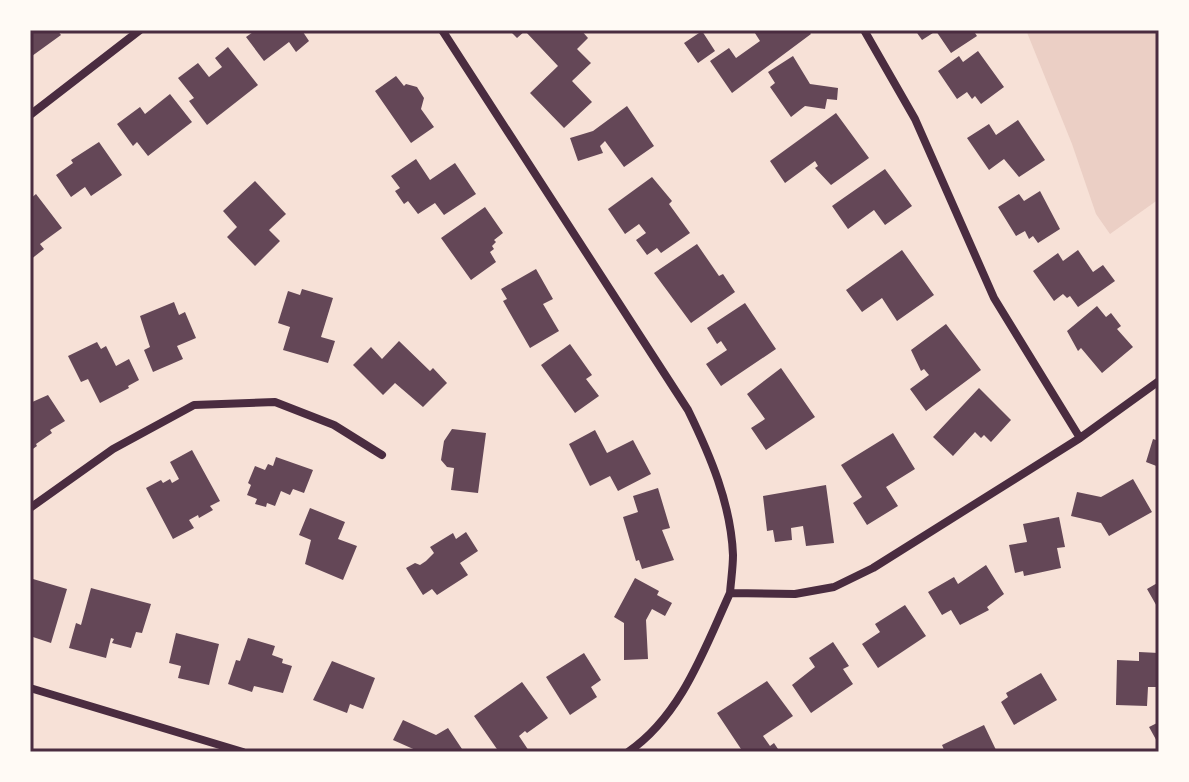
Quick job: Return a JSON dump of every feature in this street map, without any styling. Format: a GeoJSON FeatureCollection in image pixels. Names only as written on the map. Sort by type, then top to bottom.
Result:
{"type":"FeatureCollection","features":[{"type":"Feature","properties":{"kind":"street"},"geometry":{"type":"LineString","coordinates":[[30,115],[140,30]]}},
{"type":"Feature","properties":{"kind":"street"},"geometry":{"type":"LineString","coordinates":[[442,30],[688,410],[711,456],[726,510],[733,554],[730,593],[689,682],[648,738],[628,752]]}},
{"type":"Feature","properties":{"kind":"street"},"geometry":{"type":"LineString","coordinates":[[864,30],[915,119],[994,298],[1080,438]]}},
{"type":"Feature","properties":{"kind":"street"},"geometry":{"type":"LineString","coordinates":[[730,593],[795,594],[834,587],[873,568],[1080,438],[1159,381]]}},
{"type":"Feature","properties":{"kind":"street"},"geometry":{"type":"LineString","coordinates":[[30,508],[113,449],[194,405],[275,402],[334,425],[382,455]]}},
{"type":"Feature","properties":{"kind":"street"},"geometry":{"type":"LineString","coordinates":[[30,688],[243,752]]}},
{"type":"Feature","properties":{"kind":"shaded area"},"geometry":{"type":"Polygon","coordinates":[[[1026,30],[1159,30],[1159,199],[1110,234],[1096,214],[1072,144],[1026,30]]]}},
{"type":"Feature","properties":{"kind":"building"},"geometry":{"type":"Polygon","coordinates":[[[30,30],[57,30],[61,35],[32,56],[30,30]]]}},
{"type":"Feature","properties":{"kind":"building"},"geometry":{"type":"Polygon","coordinates":[[[256,30],[306,30],[303,32],[309,41],[296,52],[289,42],[264,61],[246,37],[256,30]]]}},
{"type":"Feature","properties":{"kind":"building"},"geometry":{"type":"Polygon","coordinates":[[[509,30],[581,30],[588,38],[577,49],[591,63],[572,81],[592,102],[564,128],[530,93],[558,66],[525,31],[517,38],[509,30]]]}},
{"type":"Feature","properties":{"kind":"building"},"geometry":{"type":"Polygon","coordinates":[[[753,30],[808,30],[811,34],[732,93],[710,61],[729,48],[736,58],[760,41],[753,30]]]}},
{"type":"Feature","properties":{"kind":"building"},"geometry":{"type":"Polygon","coordinates":[[[915,30],[973,30],[977,36],[951,53],[936,31],[922,40],[915,30]]]}},
{"type":"Feature","properties":{"kind":"building"},"geometry":{"type":"Polygon","coordinates":[[[702,31],[715,51],[698,63],[684,43],[702,31]]]}},
{"type":"Feature","properties":{"kind":"building"},"geometry":{"type":"Polygon","coordinates":[[[228,47],[258,85],[207,125],[189,101],[194,98],[178,78],[198,63],[209,77],[222,67],[215,58],[228,47]]]}},
{"type":"Feature","properties":{"kind":"building"},"geometry":{"type":"Polygon","coordinates":[[[978,51],[1004,87],[981,104],[967,92],[957,99],[938,71],[959,56],[963,62],[978,51]]]}},
{"type":"Feature","properties":{"kind":"building"},"geometry":{"type":"Polygon","coordinates":[[[793,56],[810,84],[838,88],[837,100],[827,99],[825,109],[805,106],[791,117],[770,87],[775,83],[768,72],[793,56]]]}},
{"type":"Feature","properties":{"kind":"building"},"geometry":{"type":"Polygon","coordinates":[[[396,76],[404,86],[417,87],[424,98],[421,109],[434,127],[411,143],[375,91],[396,76]]]}},
{"type":"Feature","properties":{"kind":"building"},"geometry":{"type":"Polygon","coordinates":[[[170,94],[192,122],[148,156],[137,142],[133,146],[117,124],[140,107],[145,114],[170,94]]]}},
{"type":"Feature","properties":{"kind":"building"},"geometry":{"type":"Polygon","coordinates":[[[627,106],[654,146],[624,167],[605,141],[600,146],[603,153],[578,161],[570,138],[593,131],[627,106]]]}},
{"type":"Feature","properties":{"kind":"building"},"geometry":{"type":"Polygon","coordinates":[[[836,113],[869,158],[831,185],[815,168],[818,166],[815,161],[785,183],[770,161],[836,113]]]}},
{"type":"Feature","properties":{"kind":"building"},"geometry":{"type":"Polygon","coordinates":[[[1018,120],[1045,160],[1019,177],[1004,159],[989,170],[967,138],[989,124],[996,135],[1018,120]]]}},
{"type":"Feature","properties":{"kind":"building"},"geometry":{"type":"Polygon","coordinates":[[[99,142],[122,175],[91,196],[85,187],[71,197],[56,175],[73,163],[71,160],[99,142]]]}},
{"type":"Feature","properties":{"kind":"building"},"geometry":{"type":"Polygon","coordinates":[[[416,159],[430,180],[455,163],[476,194],[444,215],[435,203],[418,214],[408,201],[404,204],[395,191],[400,188],[391,176],[416,159]]]}},
{"type":"Feature","properties":{"kind":"building"},"geometry":{"type":"Polygon","coordinates":[[[885,169],[912,206],[885,225],[874,210],[848,229],[832,206],[885,169]]]}},
{"type":"Feature","properties":{"kind":"building"},"geometry":{"type":"Polygon","coordinates":[[[652,177],[672,201],[669,204],[690,233],[661,253],[657,248],[647,255],[636,240],[646,233],[639,224],[625,234],[608,209],[652,177]]]}},
{"type":"Feature","properties":{"kind":"building"},"geometry":{"type":"Polygon","coordinates":[[[255,181],[286,214],[269,230],[280,241],[255,266],[227,237],[237,227],[223,211],[255,181]]]}},
{"type":"Feature","properties":{"kind":"building"},"geometry":{"type":"Polygon","coordinates":[[[1040,191],[1060,229],[1038,243],[1033,236],[1029,239],[1025,231],[1016,236],[998,207],[1019,194],[1024,201],[1040,191]]]}},
{"type":"Feature","properties":{"kind":"building"},"geometry":{"type":"Polygon","coordinates":[[[36,194],[62,228],[40,244],[44,249],[30,260],[30,199],[36,194]]]}},
{"type":"Feature","properties":{"kind":"building"},"geometry":{"type":"Polygon","coordinates":[[[485,207],[503,233],[494,240],[494,249],[490,252],[496,262],[471,280],[441,238],[485,207]]]}},
{"type":"Feature","properties":{"kind":"building"},"geometry":{"type":"Polygon","coordinates":[[[697,244],[719,276],[723,274],[735,292],[691,323],[654,273],[697,244]]]}},
{"type":"Feature","properties":{"kind":"building"},"geometry":{"type":"Polygon","coordinates":[[[902,250],[934,295],[897,321],[882,298],[862,312],[846,290],[902,250]]]}},
{"type":"Feature","properties":{"kind":"building"},"geometry":{"type":"Polygon","coordinates":[[[1078,250],[1093,272],[1103,265],[1115,281],[1078,307],[1070,296],[1067,298],[1063,294],[1054,301],[1033,271],[1058,253],[1063,261],[1078,250]]]}},
{"type":"Feature","properties":{"kind":"building"},"geometry":{"type":"Polygon","coordinates":[[[536,269],[553,299],[543,304],[559,331],[530,348],[503,301],[507,299],[501,289],[536,269]]]}},
{"type":"Feature","properties":{"kind":"building"},"geometry":{"type":"Polygon","coordinates":[[[302,289],[333,298],[321,337],[335,341],[328,363],[283,350],[290,327],[278,323],[288,291],[300,295],[302,289]]]}},
{"type":"Feature","properties":{"kind":"building"},"geometry":{"type":"Polygon","coordinates":[[[174,302],[179,315],[185,312],[196,338],[177,346],[183,359],[153,372],[144,350],[150,347],[140,316],[174,302]]]}},
{"type":"Feature","properties":{"kind":"building"},"geometry":{"type":"Polygon","coordinates":[[[745,303],[776,349],[721,386],[706,364],[727,350],[721,341],[717,344],[707,328],[745,303]]]}},
{"type":"Feature","properties":{"kind":"building"},"geometry":{"type":"Polygon","coordinates":[[[1097,306],[1106,317],[1111,313],[1121,326],[1117,329],[1133,347],[1102,373],[1081,348],[1078,351],[1067,331],[1097,306]]]}},
{"type":"Feature","properties":{"kind":"building"},"geometry":{"type":"Polygon","coordinates":[[[946,324],[981,370],[926,411],[910,389],[929,375],[924,369],[921,371],[911,350],[946,324]]]}},
{"type":"Feature","properties":{"kind":"building"},"geometry":{"type":"Polygon","coordinates":[[[399,341],[447,383],[423,407],[395,383],[383,395],[353,365],[371,347],[382,359],[399,341]]]}},
{"type":"Feature","properties":{"kind":"building"},"geometry":{"type":"Polygon","coordinates":[[[97,342],[101,349],[106,346],[116,366],[129,359],[139,380],[100,403],[88,379],[81,382],[68,356],[97,342]]]}},
{"type":"Feature","properties":{"kind":"building"},"geometry":{"type":"Polygon","coordinates":[[[570,344],[592,375],[586,379],[599,396],[575,413],[541,365],[570,344]]]}},
{"type":"Feature","properties":{"kind":"building"},"geometry":{"type":"Polygon","coordinates":[[[781,368],[815,417],[766,450],[751,428],[765,419],[747,394],[781,368]]]}},
{"type":"Feature","properties":{"kind":"building"},"geometry":{"type":"Polygon","coordinates":[[[979,388],[1011,420],[991,442],[975,432],[953,456],[933,437],[979,388]]]}},
{"type":"Feature","properties":{"kind":"building"},"geometry":{"type":"Polygon","coordinates":[[[48,395],[65,421],[50,430],[52,433],[30,451],[30,403],[48,395]]]}},
{"type":"Feature","properties":{"kind":"building"},"geometry":{"type":"Polygon","coordinates":[[[452,429],[486,433],[478,493],[451,490],[454,468],[447,467],[441,460],[444,441],[452,429]]]}},
{"type":"Feature","properties":{"kind":"building"},"geometry":{"type":"Polygon","coordinates":[[[595,430],[607,453],[633,440],[651,474],[618,491],[610,476],[590,486],[569,444],[595,430]]]}},
{"type":"Feature","properties":{"kind":"building"},"geometry":{"type":"Polygon","coordinates":[[[893,433],[915,469],[886,487],[898,506],[867,525],[853,503],[862,497],[841,465],[893,433]]]}},
{"type":"Feature","properties":{"kind":"building"},"geometry":{"type":"Polygon","coordinates":[[[1153,439],[1159,441],[1159,467],[1146,462],[1153,439]]]}},
{"type":"Feature","properties":{"kind":"building"},"geometry":{"type":"Polygon","coordinates":[[[192,450],[220,501],[210,506],[213,510],[189,520],[194,528],[173,539],[146,488],[161,480],[163,483],[170,479],[172,483],[179,479],[170,462],[192,450]]]}},
{"type":"Feature","properties":{"kind":"building"},"geometry":{"type":"Polygon","coordinates":[[[276,457],[313,470],[304,493],[293,489],[290,495],[281,491],[275,506],[255,504],[257,499],[247,495],[255,466],[265,470],[268,464],[273,466],[276,457]]]}},
{"type":"Feature","properties":{"kind":"building"},"geometry":{"type":"Polygon","coordinates":[[[1133,479],[1152,512],[1109,536],[1101,523],[1071,516],[1077,492],[1101,497],[1133,479]]]}},
{"type":"Feature","properties":{"kind":"building"},"geometry":{"type":"Polygon","coordinates":[[[826,485],[834,543],[806,546],[803,526],[791,528],[792,540],[775,542],[773,530],[767,531],[763,496],[826,485]]]}},
{"type":"Feature","properties":{"kind":"building"},"geometry":{"type":"Polygon","coordinates":[[[658,488],[670,528],[662,530],[674,560],[642,569],[639,560],[636,561],[623,517],[638,512],[633,496],[658,488]]]}},
{"type":"Feature","properties":{"kind":"building"},"geometry":{"type":"Polygon","coordinates":[[[310,508],[345,522],[338,539],[357,546],[343,580],[305,564],[311,540],[299,535],[310,508]]]}},
{"type":"Feature","properties":{"kind":"building"},"geometry":{"type":"Polygon","coordinates":[[[1059,517],[1065,547],[1057,548],[1061,568],[1024,576],[1023,571],[1015,573],[1009,545],[1027,542],[1023,524],[1059,517]]]}},
{"type":"Feature","properties":{"kind":"building"},"geometry":{"type":"Polygon","coordinates":[[[466,532],[478,551],[460,563],[468,575],[437,595],[432,589],[423,595],[406,568],[426,561],[434,553],[430,547],[453,533],[456,539],[466,532]]]}},
{"type":"Feature","properties":{"kind":"building"},"geometry":{"type":"Polygon","coordinates":[[[986,565],[1004,594],[987,607],[989,610],[960,625],[951,610],[942,615],[928,592],[954,577],[958,584],[986,565]]]}},
{"type":"Feature","properties":{"kind":"building"},"geometry":{"type":"Polygon","coordinates":[[[635,578],[659,591],[657,595],[672,603],[665,616],[652,609],[646,620],[648,659],[624,660],[624,623],[614,617],[635,578]]]}},
{"type":"Feature","properties":{"kind":"building"},"geometry":{"type":"Polygon","coordinates":[[[33,579],[67,589],[51,643],[30,636],[30,589],[33,579]]]}},
{"type":"Feature","properties":{"kind":"building"},"geometry":{"type":"Polygon","coordinates":[[[1159,582],[1159,610],[1147,589],[1159,582]]]}},
{"type":"Feature","properties":{"kind":"building"},"geometry":{"type":"Polygon","coordinates":[[[91,588],[151,604],[142,633],[136,632],[131,648],[112,643],[114,639],[111,638],[106,658],[69,648],[76,623],[81,625],[91,588]]]}},
{"type":"Feature","properties":{"kind":"building"},"geometry":{"type":"Polygon","coordinates":[[[905,605],[926,636],[878,668],[862,644],[880,632],[875,624],[905,605]]]}},
{"type":"Feature","properties":{"kind":"building"},"geometry":{"type":"Polygon","coordinates":[[[176,633],[219,644],[209,685],[178,678],[181,666],[169,663],[176,633]]]}},
{"type":"Feature","properties":{"kind":"building"},"geometry":{"type":"Polygon","coordinates":[[[248,638],[275,646],[272,655],[292,666],[283,693],[254,686],[252,692],[228,684],[248,638]]]}},
{"type":"Feature","properties":{"kind":"building"},"geometry":{"type":"Polygon","coordinates":[[[833,642],[849,666],[843,669],[853,684],[811,713],[792,685],[815,667],[809,658],[833,642]]]}},
{"type":"Feature","properties":{"kind":"building"},"geometry":{"type":"Polygon","coordinates":[[[1139,652],[1159,653],[1159,687],[1148,687],[1147,706],[1116,705],[1117,660],[1139,661],[1139,652]]]}},
{"type":"Feature","properties":{"kind":"building"},"geometry":{"type":"Polygon","coordinates":[[[584,653],[601,680],[591,687],[597,697],[570,715],[546,677],[584,653]]]}},
{"type":"Feature","properties":{"kind":"building"},"geometry":{"type":"Polygon","coordinates":[[[332,661],[375,678],[363,709],[350,704],[347,713],[313,700],[332,661]]]}},
{"type":"Feature","properties":{"kind":"building"},"geometry":{"type":"Polygon","coordinates":[[[1041,673],[1057,700],[1014,725],[1001,702],[1008,697],[1006,693],[1041,673]]]}},
{"type":"Feature","properties":{"kind":"building"},"geometry":{"type":"Polygon","coordinates":[[[767,681],[793,716],[763,736],[770,746],[774,743],[780,752],[743,752],[717,713],[767,681]]]}},
{"type":"Feature","properties":{"kind":"building"},"geometry":{"type":"Polygon","coordinates":[[[522,682],[548,718],[519,736],[528,752],[499,752],[474,716],[522,682]]]}},
{"type":"Feature","properties":{"kind":"building"},"geometry":{"type":"Polygon","coordinates":[[[403,720],[436,735],[448,728],[464,752],[420,752],[393,740],[403,720]]]}},
{"type":"Feature","properties":{"kind":"building"},"geometry":{"type":"Polygon","coordinates":[[[1159,722],[1159,745],[1149,727],[1159,722]]]}},
{"type":"Feature","properties":{"kind":"building"},"geometry":{"type":"Polygon","coordinates":[[[984,725],[997,752],[945,752],[942,745],[984,725]]]}}]}
